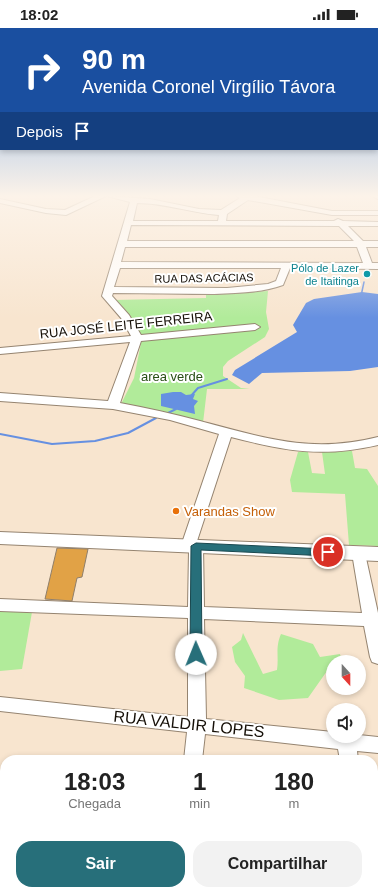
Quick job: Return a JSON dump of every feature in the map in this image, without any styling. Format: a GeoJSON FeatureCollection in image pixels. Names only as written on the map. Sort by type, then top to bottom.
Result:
{"type":"FeatureCollection","features":[{"type":"Feature","properties":{"kind":"main road"},"geometry":{"type":"LineString","coordinates":[[0,538],[378,554]]}},
{"type":"Feature","properties":{"kind":"street"},"geometry":{"type":"LineString","coordinates":[[113,405],[137,337],[125,317],[109,299],[109,290],[125,236]]}},
{"type":"Feature","properties":{"kind":"street"},"geometry":{"type":"LineString","coordinates":[[116,265],[373,266],[360,243],[353,236]]}},
{"type":"Feature","properties":{"kind":"street"},"geometry":{"type":"LineString","coordinates":[[123,244],[378,244]]}},
{"type":"Feature","properties":{"kind":"street","name":"RUA DAS ACÁCIAS"},"geometry":{"type":"LineString","coordinates":[[109,290],[217,291],[268,288],[280,284],[286,266]]}},
{"type":"Feature","properties":{"kind":"street","name":"RUA JOSÉ LEITE FERREIRA"},"geometry":{"type":"LineString","coordinates":[[0,351],[255,327]]}},
{"type":"Feature","properties":{"kind":"street"},"geometry":{"type":"LineString","coordinates":[[0,397],[113,405],[296,448],[348,446],[378,442]]}},
{"type":"Feature","properties":{"kind":"street"},"geometry":{"type":"LineString","coordinates":[[193,755],[196,725],[195,613],[192,546],[226,432]]}},
{"type":"Feature","properties":{"kind":"street"},"geometry":{"type":"LineString","coordinates":[[359,553],[375,620],[378,657]]}},
{"type":"Feature","properties":{"kind":"street"},"geometry":{"type":"LineString","coordinates":[[0,605],[375,620]]}},
{"type":"Feature","properties":{"kind":"street","name":"RUA VALDIR LOPES"},"geometry":{"type":"LineString","coordinates":[[0,704],[326,739]]}},
{"type":"Feature","properties":{"kind":"street"},"geometry":{"type":"LineString","coordinates":[[347,743],[348,755]]}},
{"type":"Feature","properties":{"kind":"street","name":"RUA VALDIR LOPES"},"geometry":{"type":"LineString","coordinates":[[362,743],[378,745]]}},
{"type":"Feature","properties":{"kind":"green space","name":"area verde"},"geometry":{"type":"Polygon","coordinates":[[[268,291],[266,312],[269,329],[265,337],[228,361],[223,367],[223,376],[241,388],[250,389],[207,389],[203,423],[121,404],[134,378],[142,338],[258,329],[258,325],[140,335],[113,300],[206,298],[206,294],[268,291]]]}},
{"type":"Feature","properties":{"kind":"green space"},"geometry":{"type":"Polygon","coordinates":[[[352,451],[355,468],[367,469],[378,486],[378,546],[349,545],[345,494],[292,492],[290,480],[298,452],[308,452],[312,473],[325,474],[322,452],[352,451]]]}},
{"type":"Feature","properties":{"kind":"green space"},"geometry":{"type":"Polygon","coordinates":[[[0,611],[32,612],[22,669],[0,671],[0,611]]]}},
{"type":"Feature","properties":{"kind":"green space"},"geometry":{"type":"Polygon","coordinates":[[[243,633],[263,674],[277,670],[279,639],[281,634],[313,644],[320,657],[326,656],[326,672],[308,698],[279,700],[244,688],[245,676],[235,662],[232,647],[241,640],[243,633]]]}},
{"type":"Feature","properties":{"kind":"water"},"geometry":{"type":"Polygon","coordinates":[[[362,292],[378,294],[378,367],[350,371],[262,373],[249,384],[232,375],[235,370],[297,332],[293,325],[306,303],[314,299],[362,292]]]}},
{"type":"Feature","properties":{"kind":"water"},"geometry":{"type":"Polygon","coordinates":[[[181,392],[186,395],[195,394],[193,399],[198,401],[194,406],[195,414],[161,406],[161,394],[181,392]]]}},
{"type":"Feature","properties":{"kind":"building"},"geometry":{"type":"Polygon","coordinates":[[[57,548],[88,549],[82,577],[77,578],[72,601],[45,599],[57,548]]]}},
{"type":"Feature","properties":{"kind":"waterway"},"geometry":{"type":"LineString","coordinates":[[361,296],[364,282]]}},
{"type":"Feature","properties":{"kind":"waterway"},"geometry":{"type":"LineString","coordinates":[[190,397],[198,388],[227,379]]}},
{"type":"Feature","properties":{"kind":"waterway"},"geometry":{"type":"LineString","coordinates":[[168,413],[176,409]]}},
{"type":"Feature","properties":{"kind":"waterway"},"geometry":{"type":"LineString","coordinates":[[0,434],[52,444],[95,441],[128,433],[156,418]]}},
{"type":"Feature","properties":{"kind":"place","name":"Pólo de Lazer de Itaitinga"},"geometry":{"type":"Point","coordinates":[367,274]}},
{"type":"Feature","properties":{"kind":"place","name":"Varandas Show"},"geometry":{"type":"Point","coordinates":[176,511]}},
{"type":"Feature","properties":{"kind":"route"},"geometry":{"type":"LineString","coordinates":[[196,654],[196,546],[328,552]]}}]}
